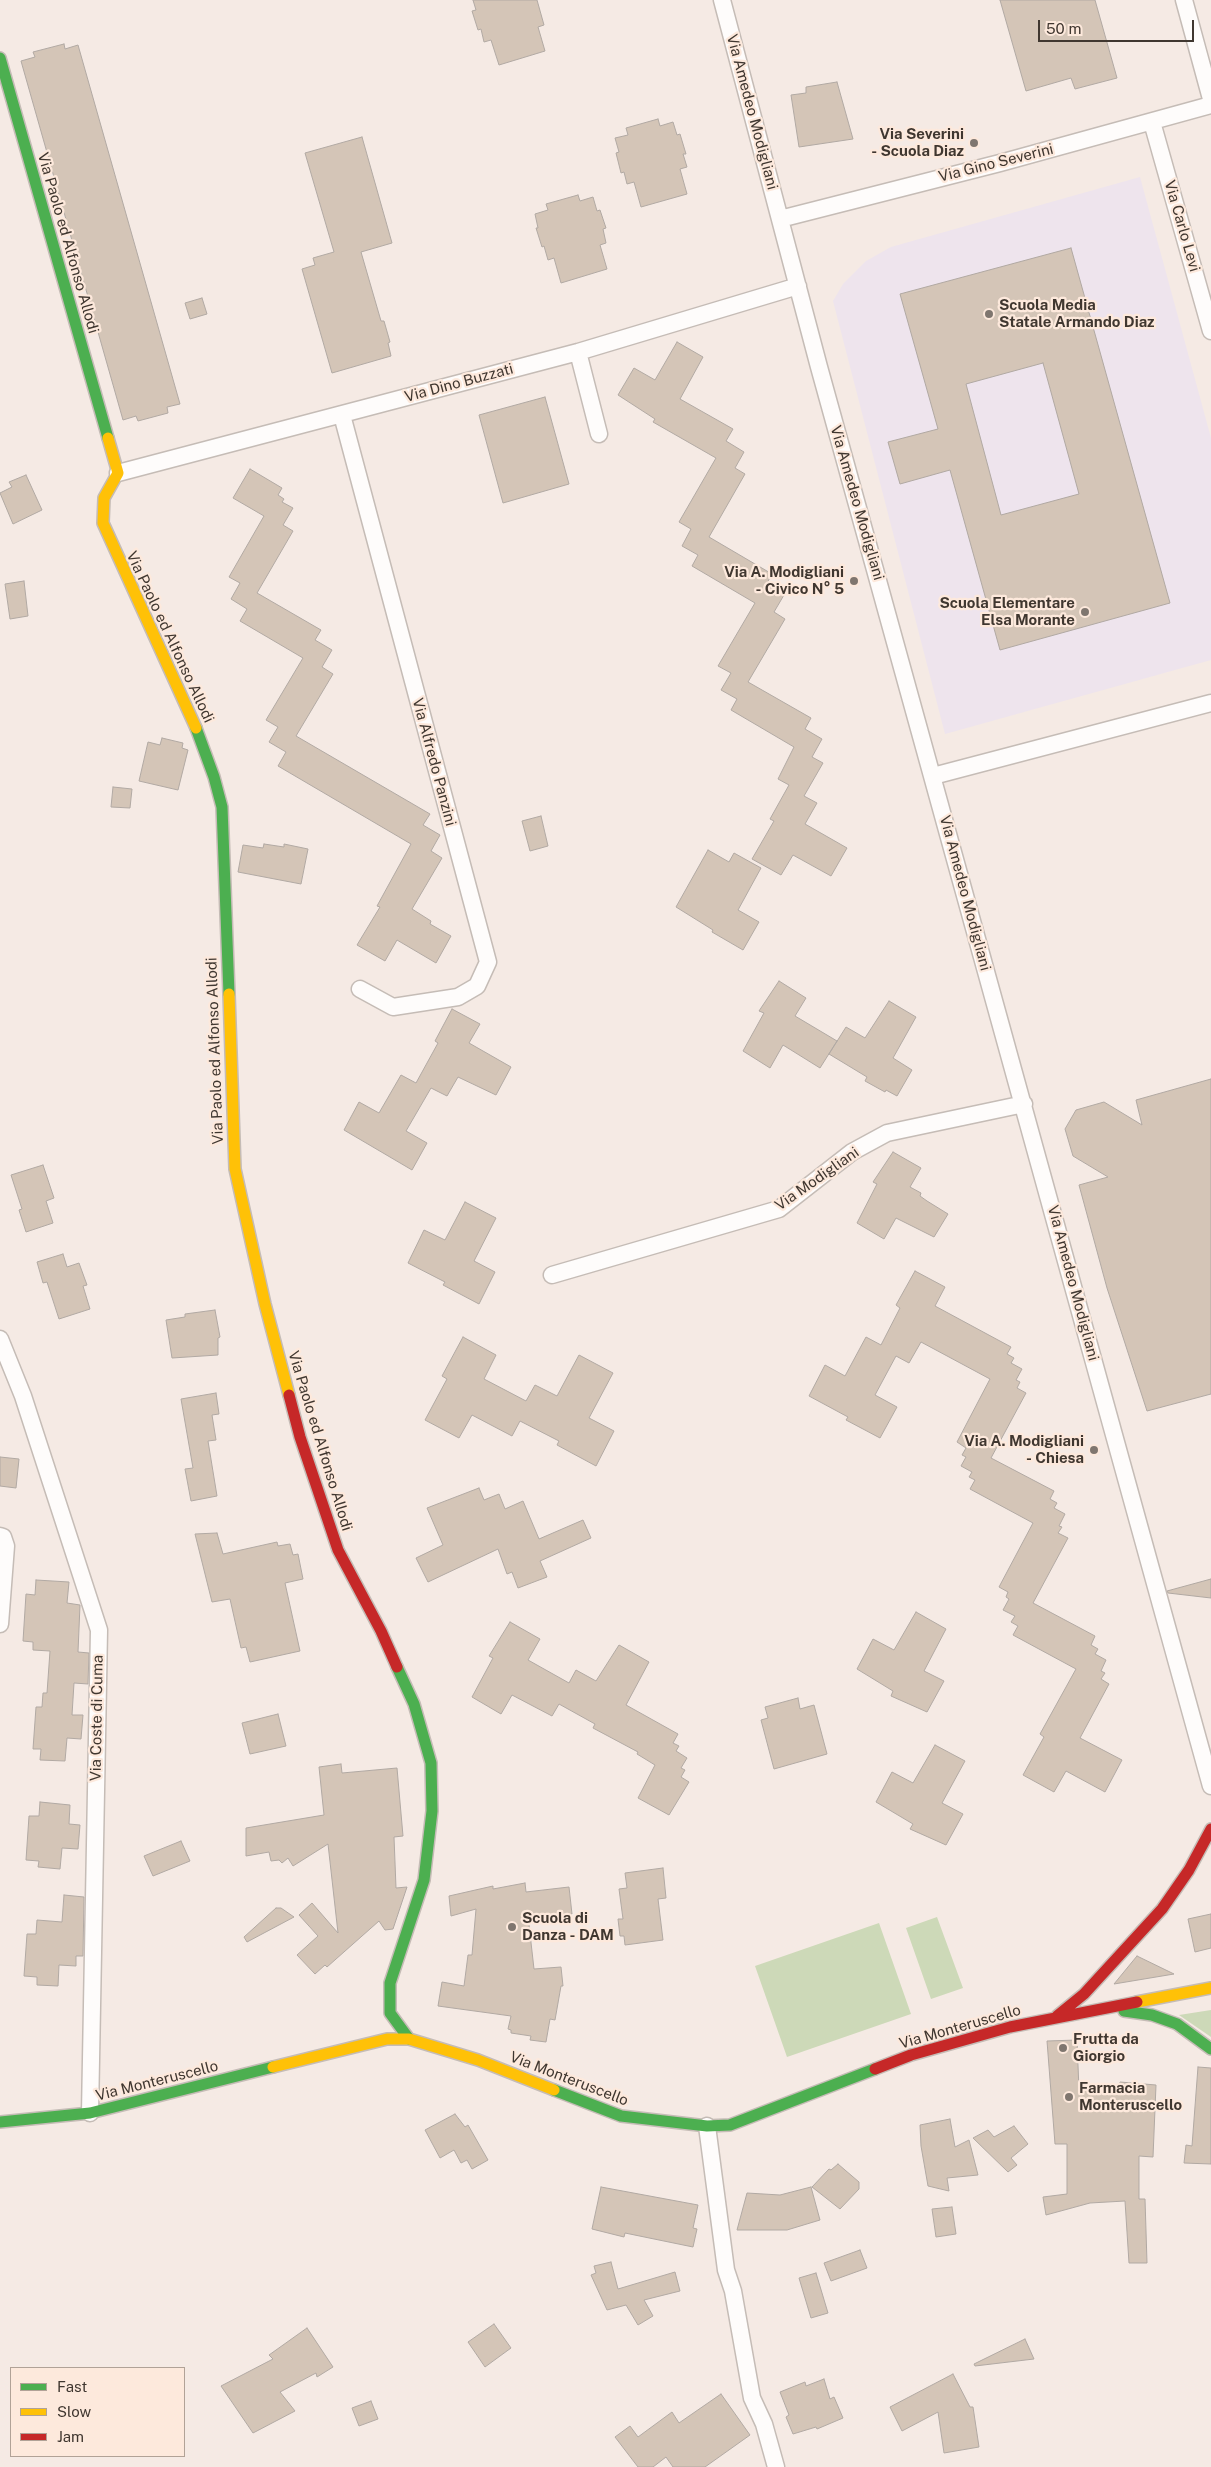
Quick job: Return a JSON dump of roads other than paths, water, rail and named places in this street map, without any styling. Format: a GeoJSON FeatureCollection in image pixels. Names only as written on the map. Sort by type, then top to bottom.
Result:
{"type":"FeatureCollection","features":[{"type":"Feature","properties":{"kind":"street","name":"Via Amedeo Modigliani"},"geometry":{"type":"LineString","coordinates":[[722,0],[798,286],[1211,1786]]}},
{"type":"Feature","properties":{"kind":"street"},"geometry":{"type":"LineString","coordinates":[[1184,0],[1211,99]]}},
{"type":"Feature","properties":{"kind":"street","name":"Via Paolo ed Alfonso Allodi"},"geometry":{"type":"LineString","coordinates":[[0,58],[118,473],[104,498],[103,523],[195,725],[214,776],[222,807],[234,1169],[265,1304],[300,1437],[338,1550],[381,1632],[414,1704],[431,1763],[432,1811],[424,1880],[390,1983],[390,2013],[409,2039]]}},
{"type":"Feature","properties":{"kind":"street","name":"Via Gino Severini"},"geometry":{"type":"LineString","coordinates":[[780,219],[1000,163],[1211,105]]}},
{"type":"Feature","properties":{"kind":"street","name":"Via Carlo Levi"},"geometry":{"type":"LineString","coordinates":[[1152,122],[1211,331]]}},
{"type":"Feature","properties":{"kind":"street","name":"Via Dino Buzzati"},"geometry":{"type":"LineString","coordinates":[[118,473],[578,352],[798,286]]}},
{"type":"Feature","properties":{"kind":"street"},"geometry":{"type":"LineString","coordinates":[[578,352],[599,434]]}},
{"type":"Feature","properties":{"kind":"street","name":"Via Alfredo Panzini"},"geometry":{"type":"LineString","coordinates":[[342,415],[488,962],[477,986],[458,997],[393,1007],[360,989]]}},
{"type":"Feature","properties":{"kind":"street"},"geometry":{"type":"LineString","coordinates":[[933,776],[1211,703]]}},
{"type":"Feature","properties":{"kind":"street","name":"Via Modigliani"},"geometry":{"type":"LineString","coordinates":[[552,1275],[779,1209],[852,1152],[887,1133],[1024,1104]]}},
{"type":"Feature","properties":{"kind":"street","name":"Via Coste di Cuma"},"geometry":{"type":"LineString","coordinates":[[0,1340],[23,1396],[99,1630],[90,2113]]}},
{"type":"Feature","properties":{"kind":"street"},"geometry":{"type":"LineString","coordinates":[[0,1536],[3,1537],[6,1546],[0,1624]]}},
{"type":"Feature","properties":{"kind":"street"},"geometry":{"type":"LineString","coordinates":[[1056,2017],[1084,1994],[1162,1909],[1189,1870],[1211,1829]]}},
{"type":"Feature","properties":{"kind":"street","name":"Via Monteruscello"},"geometry":{"type":"LineString","coordinates":[[0,2122],[90,2113],[387,2039],[409,2039],[478,2060],[621,2116],[707,2126],[730,2125],[911,2055],[1010,2027],[1211,1988]]}},
{"type":"Feature","properties":{"kind":"street"},"geometry":{"type":"LineString","coordinates":[[1107,2008],[1152,2015],[1177,2024],[1196,2036],[1211,2049]]}},
{"type":"Feature","properties":{"kind":"street"},"geometry":{"type":"LineString","coordinates":[[707,2126],[726,2270],[733,2291],[752,2398],[764,2424],[776,2467]]}},
{"type":"Feature","properties":{"kind":"place","name":"Via Severini - Scuola Diaz"},"geometry":{"type":"Point","coordinates":[974,143]}},
{"type":"Feature","properties":{"kind":"place","name":"Scuola Media Statale Armando Diaz"},"geometry":{"type":"Point","coordinates":[989,314]}},
{"type":"Feature","properties":{"kind":"place","name":"Via A. Modigliani - Civico N° 5"},"geometry":{"type":"Point","coordinates":[854,581]}},
{"type":"Feature","properties":{"kind":"place","name":"Scuola Elementare Elsa Morante"},"geometry":{"type":"Point","coordinates":[1085,612]}},
{"type":"Feature","properties":{"kind":"place","name":"Via A. Modigliani - Chiesa"},"geometry":{"type":"Point","coordinates":[1094,1450]}},
{"type":"Feature","properties":{"kind":"place","name":"Scuola di Danza - DAM"},"geometry":{"type":"Point","coordinates":[512,1927]}},
{"type":"Feature","properties":{"kind":"place","name":"Frutta da Giorgio"},"geometry":{"type":"Point","coordinates":[1063,2048]}},
{"type":"Feature","properties":{"kind":"place","name":"Farmacia Monteruscello"},"geometry":{"type":"Point","coordinates":[1069,2097]}}]}
